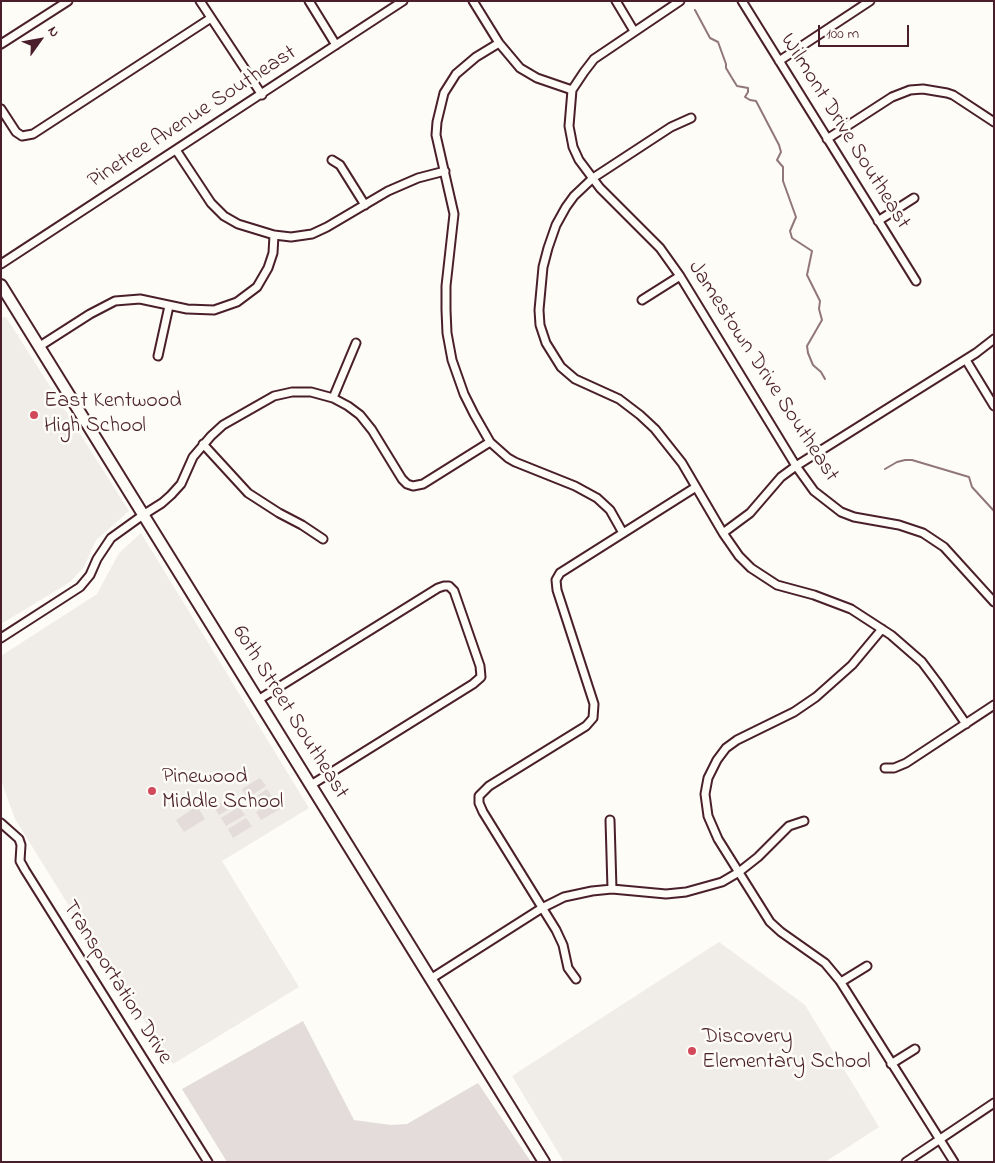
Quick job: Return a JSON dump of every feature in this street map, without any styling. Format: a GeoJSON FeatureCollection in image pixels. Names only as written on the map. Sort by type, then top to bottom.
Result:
{"type":"FeatureCollection","features":[{"type":"Feature","properties":{"kind":"main road","name":"60th Street Southeast"},"geometry":{"type":"LineString","coordinates":[[1,285],[432,978],[544,1162]]}},
{"type":"Feature","properties":{"kind":"street"},"geometry":{"type":"LineString","coordinates":[[1,44],[68,1]]}},
{"type":"Feature","properties":{"kind":"street"},"geometry":{"type":"LineString","coordinates":[[200,1],[262,95]]}},
{"type":"Feature","properties":{"kind":"street"},"geometry":{"type":"LineString","coordinates":[[309,1],[336,45]]}},
{"type":"Feature","properties":{"kind":"street","name":"Pinetree Avenue Southeast"},"geometry":{"type":"LineString","coordinates":[[1,264],[403,1]]}},
{"type":"Feature","properties":{"kind":"street"},"geometry":{"type":"LineString","coordinates":[[473,1],[499,43],[520,68],[537,78],[572,90],[594,59],[680,1]]}},
{"type":"Feature","properties":{"kind":"street"},"geometry":{"type":"LineString","coordinates":[[616,1],[634,31]]}},
{"type":"Feature","properties":{"kind":"street","name":"Wilmont Drive Southeast"},"geometry":{"type":"LineString","coordinates":[[742,1],[916,281]]}},
{"type":"Feature","properties":{"kind":"street"},"geometry":{"type":"LineString","coordinates":[[779,61],[870,1]]}},
{"type":"Feature","properties":{"kind":"street"},"geometry":{"type":"LineString","coordinates":[[1,109],[16,132],[22,136],[33,134],[211,18]]}},
{"type":"Feature","properties":{"kind":"street"},"geometry":{"type":"LineString","coordinates":[[499,43],[476,57],[456,74],[444,93],[437,122],[436,135],[454,214],[446,286],[447,333],[452,360],[464,394],[490,442],[508,458],[575,486],[597,498],[610,510],[624,533]]}},
{"type":"Feature","properties":{"kind":"street"},"geometry":{"type":"LineString","coordinates":[[827,139],[896,95],[923,89],[953,95],[994,122]]}},
{"type":"Feature","properties":{"kind":"street","name":"Jamestown Drive Southeast"},"geometry":{"type":"LineString","coordinates":[[572,90],[569,126],[571,139],[579,160],[600,188],[660,248],[680,276],[796,466],[814,491],[841,512],[860,519],[910,527],[936,542],[944,547],[994,602]]}},
{"type":"Feature","properties":{"kind":"street"},"geometry":{"type":"LineString","coordinates":[[691,118],[671,127],[593,178],[574,196],[562,213],[548,248],[543,267],[539,310],[543,338],[560,366],[575,379],[619,400],[645,419],[672,449],[723,532],[739,556],[751,568],[777,585],[814,595],[860,613],[906,646],[922,662],[966,724]]}},
{"type":"Feature","properties":{"kind":"street"},"geometry":{"type":"LineString","coordinates":[[176,150],[211,203],[224,216],[238,224],[274,235],[291,237],[312,234],[330,226],[364,204],[389,191],[418,178],[445,171]]}},
{"type":"Feature","properties":{"kind":"street"},"geometry":{"type":"LineString","coordinates":[[332,160],[340,165],[364,204]]}},
{"type":"Feature","properties":{"kind":"street"},"geometry":{"type":"LineString","coordinates":[[878,221],[914,198]]}},
{"type":"Feature","properties":{"kind":"street"},"geometry":{"type":"LineString","coordinates":[[40,346],[90,314],[116,302],[140,299],[169,306],[214,310],[237,302],[257,287],[268,268],[273,253],[274,235]]}},
{"type":"Feature","properties":{"kind":"street"},"geometry":{"type":"LineString","coordinates":[[642,300],[680,276]]}},
{"type":"Feature","properties":{"kind":"street"},"geometry":{"type":"LineString","coordinates":[[158,356],[169,306]]}},
{"type":"Feature","properties":{"kind":"street"},"geometry":{"type":"LineString","coordinates":[[723,532],[750,513],[781,477],[796,466],[966,360],[994,339]]}},
{"type":"Feature","properties":{"kind":"street"},"geometry":{"type":"LineString","coordinates":[[334,398],[356,343]]}},
{"type":"Feature","properties":{"kind":"street"},"geometry":{"type":"LineString","coordinates":[[966,360],[994,406]]}},
{"type":"Feature","properties":{"kind":"street"},"geometry":{"type":"LineString","coordinates":[[1,638],[80,587],[90,575],[97,559],[111,538],[143,514],[162,503],[181,484],[203,444],[223,425],[274,396],[292,392],[311,392],[334,398],[360,415],[372,430],[402,479],[407,484],[413,486],[423,484],[490,442]]}},
{"type":"Feature","properties":{"kind":"street"},"geometry":{"type":"LineString","coordinates":[[203,444],[248,493],[302,525],[323,540]]}},
{"type":"Feature","properties":{"kind":"street"},"geometry":{"type":"LineString","coordinates":[[576,979],[568,968],[560,938],[483,812],[479,803],[479,796],[489,786],[586,726],[594,718],[594,704],[557,590],[556,580],[560,574],[696,487]]}},
{"type":"Feature","properties":{"kind":"street"},"geometry":{"type":"LineString","coordinates":[[258,700],[438,588],[449,586],[458,596],[480,666],[480,677],[473,684],[311,785]]}},
{"type":"Feature","properties":{"kind":"street"},"geometry":{"type":"LineString","coordinates":[[882,629],[852,665],[823,692],[794,712],[737,740],[726,748],[717,760],[708,778],[705,794],[708,816],[718,839],[770,922],[825,963],[841,982],[954,1162]]}},
{"type":"Feature","properties":{"kind":"street"},"geometry":{"type":"LineString","coordinates":[[885,768],[894,768],[906,763],[994,705]]}},
{"type":"Feature","properties":{"kind":"street"},"geometry":{"type":"LineString","coordinates":[[610,820],[612,889]]}},
{"type":"Feature","properties":{"kind":"street"},"geometry":{"type":"LineString","coordinates":[[432,978],[542,908],[564,897],[612,889],[666,894],[686,892],[722,882],[758,857],[789,826],[804,821]]}},
{"type":"Feature","properties":{"kind":"street","name":"Transportation Drive"},"geometry":{"type":"LineString","coordinates":[[1,823],[19,839],[21,845],[20,861],[25,870],[208,1162]]}},
{"type":"Feature","properties":{"kind":"street"},"geometry":{"type":"LineString","coordinates":[[841,982],[867,966]]}},
{"type":"Feature","properties":{"kind":"street"},"geometry":{"type":"LineString","coordinates":[[892,1064],[915,1049]]}},
{"type":"Feature","properties":{"kind":"street"},"geometry":{"type":"LineString","coordinates":[[906,1162],[994,1103]]}},
{"type":"Feature","properties":{"kind":"shaded area","name":"East Kentwood High School"},"geometry":{"type":"Polygon","coordinates":[[[6,317],[129,511],[96,540],[84,567],[70,582],[1,624],[1,318],[6,317]]]}},
{"type":"Feature","properties":{"kind":"shaded area","name":"Pinewood Middle School"},"geometry":{"type":"Polygon","coordinates":[[[141,533],[309,808],[222,861],[299,987],[173,1064],[74,914],[15,819],[1,780],[1,656],[97,594],[119,553],[141,533]]]}},
{"type":"Feature","properties":{"kind":"shaded area"},"geometry":{"type":"Polygon","coordinates":[[[260,778],[266,786],[247,798],[242,789],[260,778]]]}},
{"type":"Feature","properties":{"kind":"shaded area"},"geometry":{"type":"Polygon","coordinates":[[[267,789],[273,798],[254,809],[249,801],[267,789]]]}},
{"type":"Feature","properties":{"kind":"shaded area"},"geometry":{"type":"Polygon","coordinates":[[[232,795],[238,804],[219,815],[214,807],[232,795]]]}},
{"type":"Feature","properties":{"kind":"shaded area"},"geometry":{"type":"Polygon","coordinates":[[[274,800],[280,809],[261,820],[256,812],[274,800]]]}},
{"type":"Feature","properties":{"kind":"shaded area"},"geometry":{"type":"Polygon","coordinates":[[[197,806],[205,819],[184,832],[176,820],[197,806]]]}},
{"type":"Feature","properties":{"kind":"shaded area"},"geometry":{"type":"Polygon","coordinates":[[[239,807],[245,815],[226,826],[221,818],[239,807]]]}},
{"type":"Feature","properties":{"kind":"shaded area"},"geometry":{"type":"Polygon","coordinates":[[[246,818],[252,826],[233,838],[228,829],[246,818]]]}},
{"type":"Feature","properties":{"kind":"shaded area","name":"Discovery Elementary School"},"geometry":{"type":"Polygon","coordinates":[[[719,942],[805,1005],[879,1127],[825,1162],[564,1162],[512,1076],[719,942]]]}},
{"type":"Feature","properties":{"kind":"shaded area"},"geometry":{"type":"Polygon","coordinates":[[[303,1021],[354,1120],[391,1125],[407,1124],[478,1083],[531,1162],[227,1162],[182,1089],[303,1021]]]}},
{"type":"Feature","properties":{"kind":"waterway"},"geometry":{"type":"LineString","coordinates":[[695,10],[710,38],[718,42],[726,68],[732,78],[737,86],[748,88],[745,97],[756,101],[779,145],[781,152],[777,160],[783,167],[783,181],[796,217],[790,231],[792,238],[812,251],[807,275],[820,301],[819,309],[822,320],[807,346],[813,365],[821,372],[825,379]]}},
{"type":"Feature","properties":{"kind":"waterway"},"geometry":{"type":"LineString","coordinates":[[885,469],[897,462],[912,460],[969,477],[972,487],[994,511]]}},
{"type":"Feature","properties":{"kind":"place","name":"East Kentwood High School"},"geometry":{"type":"Point","coordinates":[34,415]}},
{"type":"Feature","properties":{"kind":"place","name":"Pinewood Middle School"},"geometry":{"type":"Point","coordinates":[152,791]}},
{"type":"Feature","properties":{"kind":"place","name":"Discovery Elementary School"},"geometry":{"type":"Point","coordinates":[692,1051]}}]}
